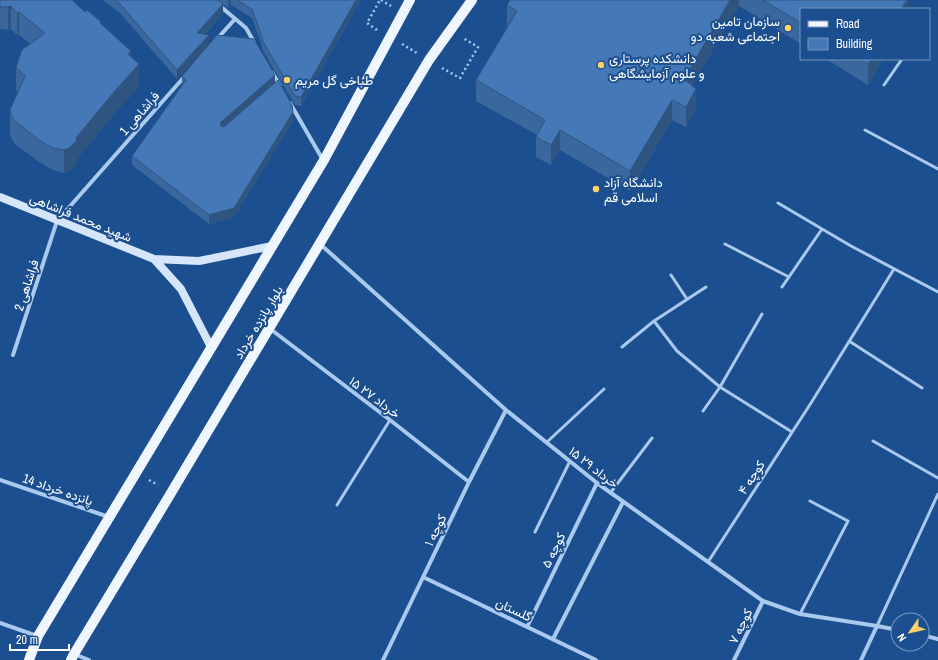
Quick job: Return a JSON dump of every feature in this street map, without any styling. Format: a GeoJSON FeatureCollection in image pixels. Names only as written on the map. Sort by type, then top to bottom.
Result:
{"type":"FeatureCollection","features":[{"type":"Feature","properties":{"kind":"main road","name":"بلوار پانزده خرداد"},"geometry":{"type":"LineString","coordinates":[[29,660],[38,636],[324,160],[410,0]]}},
{"type":"Feature","properties":{"kind":"main road","name":"بلوار پانزده خرداد"},"geometry":{"type":"LineString","coordinates":[[72,657],[429,60],[472,0]]}},
{"type":"Feature","properties":{"kind":"main road","name":"شهید محمد فراشاهی"},"geometry":{"type":"LineString","coordinates":[[0,198],[154,259]]}},
{"type":"Feature","properties":{"kind":"main road"},"geometry":{"type":"LineString","coordinates":[[154,259],[199,261],[272,246]]}},
{"type":"Feature","properties":{"kind":"main road"},"geometry":{"type":"LineString","coordinates":[[154,259],[181,289],[211,347]]}},
{"type":"Feature","properties":{"kind":"street"},"geometry":{"type":"LineString","coordinates":[[213,0],[246,28],[257,47]]}},
{"type":"Feature","properties":{"kind":"street"},"geometry":{"type":"LineString","coordinates":[[214,42],[235,18]]}},
{"type":"Feature","properties":{"kind":"street"},"geometry":{"type":"LineString","coordinates":[[268,65],[282,90]]}},
{"type":"Feature","properties":{"kind":"street","name":"فراشاهی 1"},"geometry":{"type":"LineString","coordinates":[[57,221],[188,72]]}},
{"type":"Feature","properties":{"kind":"street"},"geometry":{"type":"LineString","coordinates":[[286,96],[324,160]]}},
{"type":"Feature","properties":{"kind":"street","name":"فراشاهی 2"},"geometry":{"type":"LineString","coordinates":[[14,355],[57,221]]}},
{"type":"Feature","properties":{"kind":"street","name":"۱۵ خرداد ۲۹"},"geometry":{"type":"LineString","coordinates":[[319,244],[506,410],[623,502],[763,601],[800,614],[890,628]]}},
{"type":"Feature","properties":{"kind":"street","name":"۱۵ خرداد ۲۷"},"geometry":{"type":"LineString","coordinates":[[269,328],[469,482]]}},
{"type":"Feature","properties":{"kind":"street","name":"کوچه ۱"},"geometry":{"type":"LineString","coordinates":[[383,660],[469,482],[506,410]]}},
{"type":"Feature","properties":{"kind":"street","name":"پانزده خرداد 14"},"geometry":{"type":"LineString","coordinates":[[0,480],[109,517]]}},
{"type":"Feature","properties":{"kind":"street","name":"کوچه ۵"},"geometry":{"type":"LineString","coordinates":[[527,627],[598,483]]}},
{"type":"Feature","properties":{"kind":"street"},"geometry":{"type":"LineString","coordinates":[[553,639],[623,502]]}},
{"type":"Feature","properties":{"kind":"street","name":"گلستان"},"geometry":{"type":"LineString","coordinates":[[423,577],[596,660]]}},
{"type":"Feature","properties":{"kind":"street","name":"کوچه ۷"},"geometry":{"type":"LineString","coordinates":[[734,660],[763,601]]}},
{"type":"Feature","properties":{"kind":"street"},"geometry":{"type":"LineString","coordinates":[[0,622],[38,636]]}},
{"type":"Feature","properties":{"kind":"street"},"geometry":{"type":"LineString","coordinates":[[861,660],[877,626]]}},
{"type":"Feature","properties":{"kind":"street"},"geometry":{"type":"LineString","coordinates":[[72,657],[89,660]]}},
{"type":"Feature","properties":{"kind":"lane"},"geometry":{"type":"LineString","coordinates":[[884,85],[901,60]]}},
{"type":"Feature","properties":{"kind":"lane"},"geometry":{"type":"LineString","coordinates":[[273,89],[279,84]]}},
{"type":"Feature","properties":{"kind":"lane"},"geometry":{"type":"LineString","coordinates":[[866,130],[938,169]]}},
{"type":"Feature","properties":{"kind":"lane"},"geometry":{"type":"LineString","coordinates":[[778,203],[851,246],[938,292]]}},
{"type":"Feature","properties":{"kind":"lane"},"geometry":{"type":"LineString","coordinates":[[782,287],[822,229]]}},
{"type":"Feature","properties":{"kind":"lane"},"geometry":{"type":"LineString","coordinates":[[725,244],[789,277]]}},
{"type":"Feature","properties":{"kind":"lane","name":"کوچه ۴"},"geometry":{"type":"LineString","coordinates":[[708,562],[811,403],[894,269]]}},
{"type":"Feature","properties":{"kind":"lane"},"geometry":{"type":"LineString","coordinates":[[671,275],[687,299]]}},
{"type":"Feature","properties":{"kind":"lane"},"geometry":{"type":"LineString","coordinates":[[622,347],[654,321],[706,287]]}},
{"type":"Feature","properties":{"kind":"lane"},"geometry":{"type":"LineString","coordinates":[[703,411],[720,387],[762,314]]}},
{"type":"Feature","properties":{"kind":"lane"},"geometry":{"type":"LineString","coordinates":[[654,321],[677,351],[720,387],[792,432]]}},
{"type":"Feature","properties":{"kind":"lane"},"geometry":{"type":"LineString","coordinates":[[849,341],[922,388]]}},
{"type":"Feature","properties":{"kind":"lane"},"geometry":{"type":"LineString","coordinates":[[547,442],[604,389]]}},
{"type":"Feature","properties":{"kind":"lane"},"geometry":{"type":"LineString","coordinates":[[337,505],[390,420]]}},
{"type":"Feature","properties":{"kind":"lane"},"geometry":{"type":"LineString","coordinates":[[610,492],[652,438]]}},
{"type":"Feature","properties":{"kind":"lane"},"geometry":{"type":"LineString","coordinates":[[873,441],[938,478]]}},
{"type":"Feature","properties":{"kind":"lane"},"geometry":{"type":"LineString","coordinates":[[535,532],[570,461]]}},
{"type":"Feature","properties":{"kind":"lane"},"geometry":{"type":"LineString","coordinates":[[877,626],[938,494]]}},
{"type":"Feature","properties":{"kind":"lane"},"geometry":{"type":"LineString","coordinates":[[800,614],[848,521],[810,501]]}},
{"type":"Feature","properties":{"kind":"path"},"geometry":{"type":"LineString","coordinates":[[380,0],[367,23],[380,31]]}},
{"type":"Feature","properties":{"kind":"path"},"geometry":{"type":"LineString","coordinates":[[400,43],[420,54]]}},
{"type":"Feature","properties":{"kind":"path"},"geometry":{"type":"LineString","coordinates":[[440,66],[460,78],[478,47]]}},
{"type":"Feature","properties":{"kind":"path"},"geometry":{"type":"LineString","coordinates":[[136,472],[171,493]]}},
{"type":"Feature","properties":{"kind":"building"},"geometry":{"type":"Polygon","coordinates":[[[0,0],[72,0],[85,12],[87,10],[101,22],[100,23],[131,51],[128,54],[139,64],[76,138],[77,141],[69,148],[64,150],[53,148],[39,140],[12,117],[10,110],[25,76],[16,67],[22,50],[45,33],[19,12],[17,13],[11,6],[0,7],[0,0]]]}},
{"type":"Feature","properties":{"kind":"building"},"geometry":{"type":"Polygon","coordinates":[[[115,0],[218,0],[223,4],[197,33],[209,35],[177,70],[115,0]]]}},
{"type":"Feature","properties":{"kind":"building"},"geometry":{"type":"Polygon","coordinates":[[[237,0],[356,0],[301,97],[295,96],[262,40],[252,9],[237,0]]]}},
{"type":"Feature","properties":{"kind":"building","name":"دانشکده پرستاری و علوم آزمایشگاهی"},"geometry":{"type":"Polygon","coordinates":[[[510,0],[730,0],[684,79],[696,89],[686,107],[672,100],[630,171],[560,130],[551,145],[536,137],[545,120],[476,80],[517,11],[507,5],[510,0]]]}},
{"type":"Feature","properties":{"kind":"building"},"geometry":{"type":"Polygon","coordinates":[[[763,0],[907,0],[902,8],[800,8],[800,22],[763,0]]]}},
{"type":"Feature","properties":{"kind":"building"},"geometry":{"type":"Polygon","coordinates":[[[217,35],[254,39],[275,75],[221,122],[221,126],[225,126],[278,80],[292,105],[293,112],[234,208],[209,215],[132,156],[186,80],[182,76],[217,35]]]}},
{"type":"Feature","properties":{"kind":"building"},"geometry":{"type":"Polygon","coordinates":[[[861,60],[870,60],[868,64],[861,60]]]}},
{"type":"Feature","properties":{"kind":"place","name":"سازمان تامین اجتماعی شعبه دو"},"geometry":{"type":"Point","coordinates":[788,28]}},
{"type":"Feature","properties":{"kind":"place","name":"دانشکده پرستاری و علوم آزمایشگاهی"},"geometry":{"type":"Point","coordinates":[601,65]}},
{"type":"Feature","properties":{"kind":"place","name":"طباخی گل مریم"},"geometry":{"type":"Point","coordinates":[287,80]}},
{"type":"Feature","properties":{"kind":"place","name":"دانشگاه آزاد اسلامی قم"},"geometry":{"type":"Point","coordinates":[596,189]}}]}
